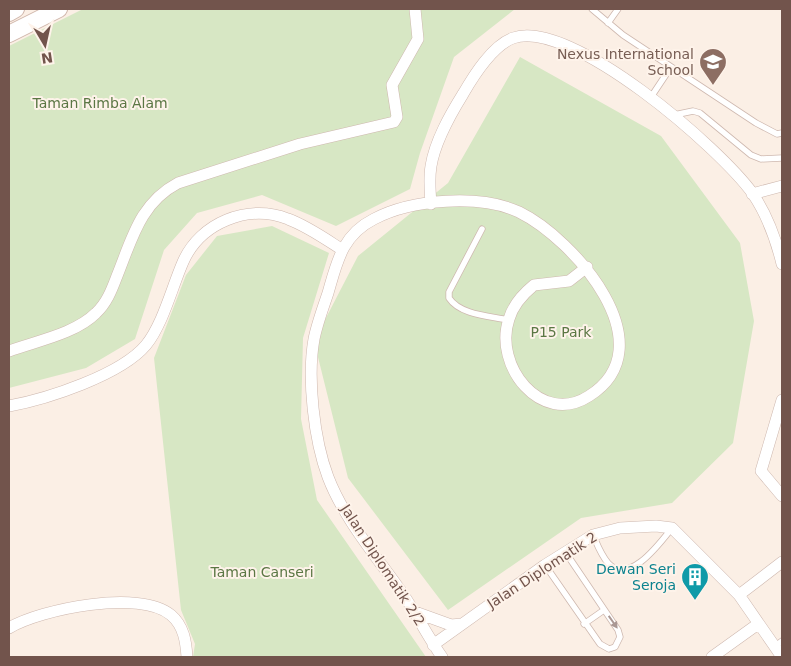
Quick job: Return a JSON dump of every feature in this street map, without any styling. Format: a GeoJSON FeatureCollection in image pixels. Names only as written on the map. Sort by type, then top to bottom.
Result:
{"type":"FeatureCollection","features":[{"type":"Feature","properties":{"kind":"street"},"geometry":{"type":"LineString","coordinates":[[9,13],[16,9]]}},
{"type":"Feature","properties":{"kind":"street"},"geometry":{"type":"LineString","coordinates":[[9,34],[59,9]]}},
{"type":"Feature","properties":{"kind":"street"},"geometry":{"type":"LineString","coordinates":[[9,351],[73,328],[96,313],[110,294],[142,214],[168,188],[178,183],[300,144],[394,122],[397,117],[392,85],[418,39],[415,9]]}},
{"type":"Feature","properties":{"kind":"street"},"geometry":{"type":"LineString","coordinates":[[431,204],[431,166],[446,123],[465,91],[500,46],[512,38],[538,36],[563,45],[614,71],[674,115],[712,149],[752,194],[769,223],[782,264]]}},
{"type":"Feature","properties":{"kind":"street"},"geometry":{"type":"LineString","coordinates":[[752,194],[782,186]]}},
{"type":"Feature","properties":{"kind":"street"},"geometry":{"type":"LineString","coordinates":[[9,406],[62,392],[134,358],[155,332],[184,259],[194,244],[224,220],[254,213],[286,218],[312,229],[340,249],[370,221],[402,208],[481,200],[518,212],[550,231],[587,267],[607,298],[617,330],[617,359],[607,380],[586,398],[560,405],[546,402],[525,388],[516,377],[509,359],[508,320],[515,306],[534,285],[569,281],[587,267]]}},
{"type":"Feature","properties":{"kind":"street","name":"Jalan Diplomatik 2/2"},"geometry":{"type":"LineString","coordinates":[[340,249],[314,341],[312,389],[320,447],[328,478],[353,523],[415,612],[433,645],[442,657]]}},
{"type":"Feature","properties":{"kind":"street"},"geometry":{"type":"LineString","coordinates":[[782,400],[761,471],[782,496]]}},
{"type":"Feature","properties":{"kind":"street","name":"Jalan Diplomatik 2"},"geometry":{"type":"LineString","coordinates":[[433,645],[545,565],[592,535],[602,531],[639,526],[672,528]]}},
{"type":"Feature","properties":{"kind":"street"},"geometry":{"type":"LineString","coordinates":[[672,528],[740,595],[758,624],[778,644],[782,657]]}},
{"type":"Feature","properties":{"kind":"street"},"geometry":{"type":"LineString","coordinates":[[740,595],[782,562]]}},
{"type":"Feature","properties":{"kind":"street"},"geometry":{"type":"LineString","coordinates":[[9,628],[37,616],[62,609],[144,604],[170,614],[178,622],[186,645],[187,657]]}},
{"type":"Feature","properties":{"kind":"street"},"geometry":{"type":"LineString","coordinates":[[415,612],[450,625],[462,624]]}},
{"type":"Feature","properties":{"kind":"street"},"geometry":{"type":"LineString","coordinates":[[712,657],[758,624]]}},
{"type":"Feature","properties":{"kind":"lane"},"geometry":{"type":"LineString","coordinates":[[592,9],[608,24],[756,123],[777,134],[782,133]]}},
{"type":"Feature","properties":{"kind":"lane"},"geometry":{"type":"LineString","coordinates":[[608,24],[618,9]]}},
{"type":"Feature","properties":{"kind":"lane"},"geometry":{"type":"LineString","coordinates":[[651,97],[671,67]]}},
{"type":"Feature","properties":{"kind":"lane"},"geometry":{"type":"LineString","coordinates":[[674,115],[694,111],[700,113],[751,155],[761,159],[782,158]]}},
{"type":"Feature","properties":{"kind":"lane"},"geometry":{"type":"LineString","coordinates":[[482,229],[449,292],[449,298],[453,305],[468,311],[508,320]]}},
{"type":"Feature","properties":{"kind":"lane"},"geometry":{"type":"LineString","coordinates":[[592,535],[609,564],[619,569],[626,569],[642,561],[672,528]]}},
{"type":"Feature","properties":{"kind":"lane"},"geometry":{"type":"LineString","coordinates":[[545,565],[584,624],[603,648],[616,647],[620,637],[618,630],[566,553]]}},
{"type":"Feature","properties":{"kind":"lane"},"geometry":{"type":"LineString","coordinates":[[584,624],[604,610]]}},
{"type":"Feature","properties":{"kind":"green space","name":"Taman Rimba Alam"},"geometry":{"type":"Polygon","coordinates":[[[83,9],[515,9],[454,57],[420,153],[410,189],[336,226],[262,195],[197,213],[164,250],[135,339],[86,368],[9,388],[9,46],[83,9]]]}},
{"type":"Feature","properties":{"kind":"green space","name":"P15 Park"},"geometry":{"type":"Polygon","coordinates":[[[520,57],[661,136],[740,243],[754,321],[733,443],[672,503],[581,518],[448,610],[348,478],[314,341],[358,256],[448,183],[520,57]]]}},
{"type":"Feature","properties":{"kind":"green space","name":"Taman Canseri"},"geometry":{"type":"Polygon","coordinates":[[[272,226],[329,253],[303,338],[301,419],[317,500],[426,657],[193,657],[195,644],[181,610],[154,358],[186,275],[217,236],[272,226]]]}},
{"type":"Feature","properties":{"kind":"place","name":"Nexus International School"},"geometry":{"type":"Point","coordinates":[713,86]}},
{"type":"Feature","properties":{"kind":"place","name":"Dewan Seri Seroja"},"geometry":{"type":"Point","coordinates":[695,601]}}]}
